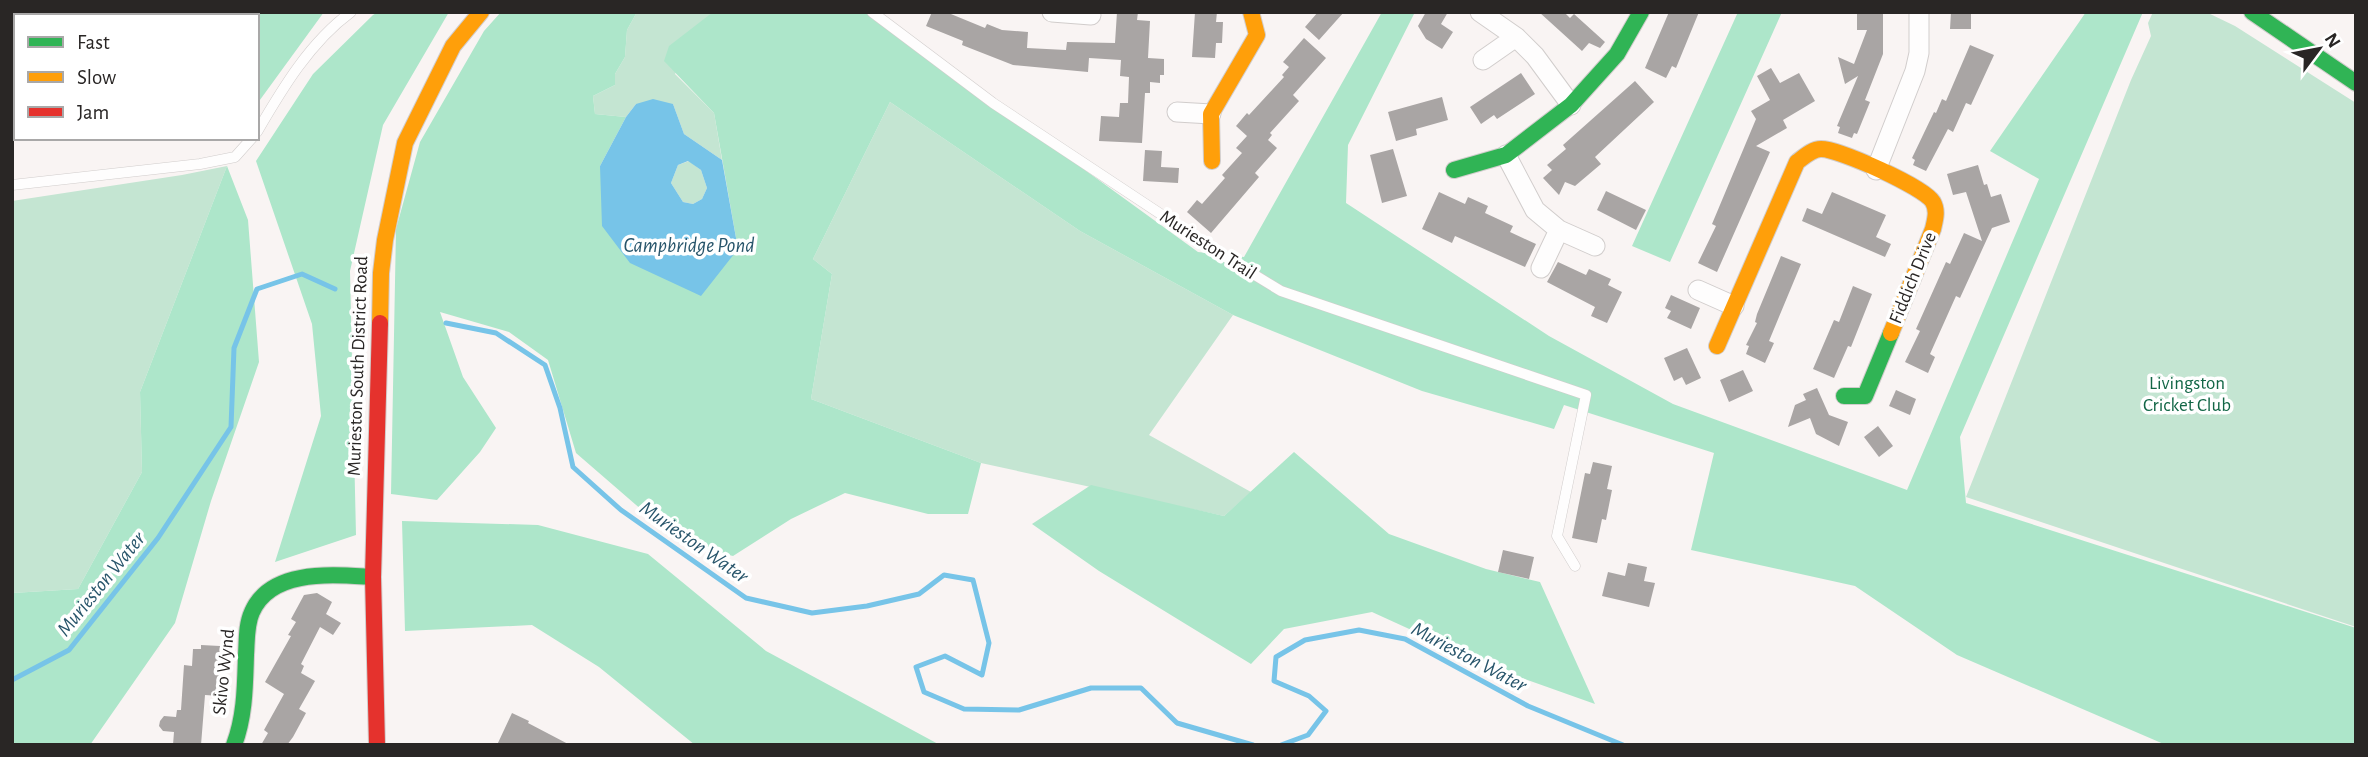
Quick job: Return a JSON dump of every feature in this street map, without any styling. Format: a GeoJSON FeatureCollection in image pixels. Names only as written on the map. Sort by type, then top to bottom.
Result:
{"type":"FeatureCollection","features":[{"type":"Feature","properties":{"kind":"street","name":"Murieston South District Road"},"geometry":{"type":"LineString","coordinates":[[376,745],[373,577],[384,240],[405,143],[453,46],[481,12]]}},
{"type":"Feature","properties":{"kind":"street"},"geometry":{"type":"LineString","coordinates":[[1052,12],[1091,15]]}},
{"type":"Feature","properties":{"kind":"street"},"geometry":{"type":"LineString","coordinates":[[1212,161],[1211,114],[1257,35],[1251,12]]}},
{"type":"Feature","properties":{"kind":"street"},"geometry":{"type":"LineString","coordinates":[[1480,12],[1516,37],[1535,56],[1571,105]]}},
{"type":"Feature","properties":{"kind":"street"},"geometry":{"type":"LineString","coordinates":[[1454,170],[1506,155],[1571,105],[1617,54],[1641,12]]}},
{"type":"Feature","properties":{"kind":"street"},"geometry":{"type":"LineString","coordinates":[[1876,170],[1916,71],[1919,12]]}},
{"type":"Feature","properties":{"kind":"street"},"geometry":{"type":"LineString","coordinates":[[2252,12],[2356,83]]}},
{"type":"Feature","properties":{"kind":"street"},"geometry":{"type":"LineString","coordinates":[[1483,60],[1516,37]]}},
{"type":"Feature","properties":{"kind":"street"},"geometry":{"type":"LineString","coordinates":[[1177,112],[1211,114]]}},
{"type":"Feature","properties":{"kind":"street","name":"Fiddich Drive"},"geometry":{"type":"LineString","coordinates":[[1717,346],[1797,162],[1819,149],[1838,153],[1923,191],[1934,201],[1937,212],[1933,229],[1865,396],[1844,396]]}},
{"type":"Feature","properties":{"kind":"street"},"geometry":{"type":"LineString","coordinates":[[1506,155],[1535,210],[1559,230],[1595,246]]}},
{"type":"Feature","properties":{"kind":"street"},"geometry":{"type":"LineString","coordinates":[[1541,268],[1559,230]]}},
{"type":"Feature","properties":{"kind":"street"},"geometry":{"type":"LineString","coordinates":[[1698,290],[1734,306]]}},
{"type":"Feature","properties":{"kind":"street","name":"Skivo Wynd"},"geometry":{"type":"LineString","coordinates":[[234,745],[245,701],[251,614],[261,597],[275,587],[303,578],[373,577]]}},
{"type":"Feature","properties":{"kind":"lane"},"geometry":{"type":"LineString","coordinates":[[259,129],[286,83],[335,24],[351,12]]}},
{"type":"Feature","properties":{"kind":"lane","name":"Murieston Trail"},"geometry":{"type":"LineString","coordinates":[[873,12],[993,103],[1227,258],[1282,291],[1586,396],[1557,536],[1575,566]]}},
{"type":"Feature","properties":{"kind":"lane"},"geometry":{"type":"LineString","coordinates":[[12,185],[200,164],[235,157],[250,140]]}},
{"type":"Feature","properties":{"kind":"green space"},"geometry":{"type":"Polygon","coordinates":[[[324,12],[259,101],[259,14],[324,12]]]}},
{"type":"Feature","properties":{"kind":"green space"},"geometry":{"type":"Polygon","coordinates":[[[378,12],[449,12],[383,125],[350,271],[356,535],[275,562],[321,416],[312,324],[256,161],[313,74],[378,12]]]}},
{"type":"Feature","properties":{"kind":"green space"},"geometry":{"type":"Polygon","coordinates":[[[501,12],[637,12],[627,30],[625,57],[615,74],[615,85],[593,96],[595,114],[626,117],[600,166],[738,249],[714,113],[664,61],[669,46],[713,12],[867,12],[1198,252],[1244,257],[1382,12],[1415,12],[1348,145],[1346,203],[1549,336],[1673,404],[1907,490],[2039,179],[1990,151],[2086,12],[2143,12],[1960,437],[1966,503],[2356,628],[2356,745],[2166,745],[1957,655],[1855,586],[1691,550],[1714,453],[1564,405],[1554,429],[1422,391],[1233,315],[1080,231],[890,102],[813,259],[832,274],[811,399],[981,463],[968,514],[928,514],[845,493],[791,519],[733,556],[680,543],[576,453],[548,360],[509,332],[440,312],[463,377],[496,428],[480,452],[437,500],[391,494],[396,229],[420,142],[484,31],[501,12]]]}},
{"type":"Feature","properties":{"kind":"green space"},"geometry":{"type":"Polygon","coordinates":[[[637,12],[713,12],[701,24],[675,74],[714,113],[722,160],[684,134],[673,104],[636,104],[626,117],[595,114],[593,96],[615,85],[615,74],[625,57],[627,30],[637,12]]]}},
{"type":"Feature","properties":{"kind":"green space"},"geometry":{"type":"Polygon","coordinates":[[[1738,12],[1782,12],[1670,262],[1632,246],[1738,12]]]}},
{"type":"Feature","properties":{"kind":"green space","name":"Livingston Cricket Club"},"geometry":{"type":"Polygon","coordinates":[[[2153,12],[2206,12],[2235,26],[2356,103],[2356,627],[1966,497],[2131,80],[2151,36],[2148,23],[2153,12]]]}},
{"type":"Feature","properties":{"kind":"green space"},"geometry":{"type":"Polygon","coordinates":[[[890,102],[1080,231],[1233,315],[1149,435],[1251,492],[1224,516],[981,463],[811,399],[832,274],[813,259],[890,102]]]}},
{"type":"Feature","properties":{"kind":"green space"},"geometry":{"type":"Polygon","coordinates":[[[689,161],[701,170],[707,188],[702,199],[693,204],[683,202],[671,183],[678,165],[689,161]]]}},
{"type":"Feature","properties":{"kind":"green space"},"geometry":{"type":"Polygon","coordinates":[[[227,166],[140,392],[142,472],[78,589],[12,593],[12,201],[227,166]]]}},
{"type":"Feature","properties":{"kind":"green space"},"geometry":{"type":"Polygon","coordinates":[[[227,166],[248,220],[259,362],[211,501],[175,623],[90,745],[12,745],[12,593],[78,589],[142,472],[140,392],[227,166]]]}},
{"type":"Feature","properties":{"kind":"green space"},"geometry":{"type":"Polygon","coordinates":[[[1294,452],[1389,534],[1486,569],[1540,582],[1595,704],[1499,670],[1372,612],[1284,629],[1251,664],[1099,571],[1032,524],[1091,485],[1224,516],[1294,452]]]}},
{"type":"Feature","properties":{"kind":"green space"},"geometry":{"type":"Polygon","coordinates":[[[402,521],[538,525],[648,554],[766,651],[940,745],[695,745],[599,667],[532,625],[405,631],[402,521]]]}},
{"type":"Feature","properties":{"kind":"water","name":"Campbridge Pond"},"geometry":{"type":"Polygon","coordinates":[[[653,99],[673,104],[684,134],[722,160],[738,249],[701,296],[630,263],[602,226],[600,166],[626,117],[636,104],[653,99]],[[688,161],[678,165],[671,183],[683,202],[693,204],[702,199],[707,188],[701,170],[688,161]]]}},
{"type":"Feature","properties":{"kind":"building"},"geometry":{"type":"Polygon","coordinates":[[[932,12],[946,12],[985,28],[987,24],[1002,30],[1028,32],[1027,48],[1066,50],[1067,42],[1115,43],[1117,12],[1138,12],[1137,20],[1150,21],[1148,58],[1164,59],[1164,75],[1160,75],[1160,83],[1150,82],[1150,93],[1145,93],[1142,143],[1099,141],[1101,116],[1119,117],[1120,103],[1128,103],[1129,77],[1120,76],[1121,60],[1089,58],[1088,72],[1013,65],[962,45],[963,41],[926,26],[932,12]]]}},
{"type":"Feature","properties":{"kind":"building"},"geometry":{"type":"Polygon","coordinates":[[[1195,12],[1217,12],[1216,22],[1223,22],[1222,43],[1216,43],[1215,58],[1192,57],[1195,12]]]}},
{"type":"Feature","properties":{"kind":"building"},"geometry":{"type":"Polygon","coordinates":[[[1318,12],[1344,12],[1319,40],[1305,27],[1318,12]]]}},
{"type":"Feature","properties":{"kind":"building"},"geometry":{"type":"Polygon","coordinates":[[[1426,12],[1448,12],[1441,24],[1453,32],[1442,49],[1426,39],[1418,26],[1426,12]]]}},
{"type":"Feature","properties":{"kind":"building"},"geometry":{"type":"Polygon","coordinates":[[[1539,12],[1564,12],[1570,18],[1574,14],[1605,42],[1600,48],[1589,43],[1582,51],[1539,12]]]}},
{"type":"Feature","properties":{"kind":"building"},"geometry":{"type":"Polygon","coordinates":[[[1669,12],[1699,12],[1676,68],[1672,66],[1666,78],[1645,68],[1669,12]]]}},
{"type":"Feature","properties":{"kind":"building"},"geometry":{"type":"Polygon","coordinates":[[[1857,12],[1883,12],[1883,54],[1865,100],[1870,102],[1857,134],[1854,133],[1852,138],[1838,133],[1840,127],[1837,126],[1858,76],[1845,84],[1838,57],[1854,64],[1867,30],[1857,30],[1857,12]]]}},
{"type":"Feature","properties":{"kind":"building"},"geometry":{"type":"Polygon","coordinates":[[[1951,12],[1971,12],[1971,29],[1950,29],[1951,12]]]}},
{"type":"Feature","properties":{"kind":"building"},"geometry":{"type":"Polygon","coordinates":[[[1304,38],[1326,58],[1293,95],[1299,101],[1270,133],[1272,135],[1268,140],[1277,148],[1255,173],[1259,177],[1211,233],[1187,212],[1197,200],[1202,204],[1225,178],[1222,175],[1242,153],[1236,148],[1247,136],[1236,126],[1284,77],[1282,75],[1289,67],[1283,62],[1304,38]]]}},
{"type":"Feature","properties":{"kind":"building"},"geometry":{"type":"Polygon","coordinates":[[[1970,45],[1994,55],[1971,105],[1966,103],[1953,132],[1948,129],[1926,171],[1913,165],[1915,160],[1912,158],[1934,112],[1936,113],[1942,99],[1946,101],[1970,45]]]}},
{"type":"Feature","properties":{"kind":"building"},"geometry":{"type":"Polygon","coordinates":[[[1771,68],[1780,83],[1799,73],[1815,101],[1783,120],[1787,128],[1756,146],[1770,152],[1717,272],[1698,263],[1716,226],[1712,224],[1756,119],[1751,111],[1770,100],[1757,76],[1771,68]]]}},
{"type":"Feature","properties":{"kind":"building"},"geometry":{"type":"Polygon","coordinates":[[[1521,73],[1535,94],[1497,119],[1494,115],[1481,124],[1470,107],[1521,73]]]}},
{"type":"Feature","properties":{"kind":"building"},"geometry":{"type":"Polygon","coordinates":[[[1635,81],[1654,102],[1595,157],[1601,164],[1575,186],[1565,182],[1559,195],[1543,178],[1552,170],[1547,165],[1566,149],[1563,145],[1635,81]]]}},
{"type":"Feature","properties":{"kind":"building"},"geometry":{"type":"Polygon","coordinates":[[[1442,97],[1448,120],[1416,129],[1417,135],[1396,141],[1388,112],[1442,97]]]}},
{"type":"Feature","properties":{"kind":"building"},"geometry":{"type":"Polygon","coordinates":[[[1393,149],[1407,196],[1382,203],[1370,155],[1393,149]]]}},
{"type":"Feature","properties":{"kind":"building"},"geometry":{"type":"Polygon","coordinates":[[[1145,150],[1162,151],[1161,167],[1179,168],[1178,183],[1143,181],[1145,150]]]}},
{"type":"Feature","properties":{"kind":"building"},"geometry":{"type":"Polygon","coordinates":[[[1978,165],[1991,197],[2001,194],[2010,222],[1992,228],[1960,298],[1956,296],[1930,354],[1935,357],[1928,373],[1905,362],[1920,331],[1916,329],[1946,262],[1950,264],[1964,233],[1982,241],[1966,192],[1953,195],[1947,174],[1978,165]]]}},
{"type":"Feature","properties":{"kind":"building"},"geometry":{"type":"Polygon","coordinates":[[[1606,191],[1646,210],[1636,230],[1597,210],[1606,191]]]}},
{"type":"Feature","properties":{"kind":"building"},"geometry":{"type":"Polygon","coordinates":[[[1439,192],[1465,204],[1468,197],[1488,206],[1485,213],[1513,226],[1510,232],[1536,244],[1525,267],[1455,236],[1452,243],[1422,229],[1439,192]]]}},
{"type":"Feature","properties":{"kind":"building"},"geometry":{"type":"Polygon","coordinates":[[[1832,192],[1886,215],[1876,237],[1891,244],[1885,257],[1802,221],[1807,208],[1822,214],[1832,192]]]}},
{"type":"Feature","properties":{"kind":"building"},"geometry":{"type":"Polygon","coordinates":[[[1781,256],[1801,264],[1769,341],[1774,343],[1765,363],[1746,354],[1749,346],[1746,345],[1757,323],[1757,314],[1781,256]]]}},
{"type":"Feature","properties":{"kind":"building"},"geometry":{"type":"Polygon","coordinates":[[[1558,262],[1586,275],[1589,269],[1611,279],[1608,285],[1622,292],[1607,323],[1591,316],[1595,307],[1547,282],[1558,262]]]}},
{"type":"Feature","properties":{"kind":"building"},"geometry":{"type":"Polygon","coordinates":[[[1853,286],[1872,294],[1851,347],[1848,346],[1834,378],[1813,369],[1834,320],[1839,322],[1853,286]]]}},
{"type":"Feature","properties":{"kind":"building"},"geometry":{"type":"Polygon","coordinates":[[[1671,295],[1700,308],[1691,329],[1667,318],[1671,311],[1665,308],[1671,295]]]}},
{"type":"Feature","properties":{"kind":"building"},"geometry":{"type":"Polygon","coordinates":[[[1687,348],[1701,378],[1686,385],[1682,377],[1674,381],[1664,358],[1687,348]]]}},
{"type":"Feature","properties":{"kind":"building"},"geometry":{"type":"Polygon","coordinates":[[[1743,370],[1753,391],[1729,402],[1720,380],[1743,370]]]}},
{"type":"Feature","properties":{"kind":"building"},"geometry":{"type":"Polygon","coordinates":[[[1817,388],[1829,415],[1848,422],[1839,446],[1816,434],[1810,418],[1788,427],[1795,405],[1806,400],[1803,394],[1817,388]]]}},
{"type":"Feature","properties":{"kind":"building"},"geometry":{"type":"Polygon","coordinates":[[[1896,390],[1916,399],[1910,415],[1889,406],[1896,390]]]}},
{"type":"Feature","properties":{"kind":"building"},"geometry":{"type":"Polygon","coordinates":[[[1878,426],[1893,446],[1879,457],[1864,437],[1878,426]]]}},
{"type":"Feature","properties":{"kind":"building"},"geometry":{"type":"Polygon","coordinates":[[[1593,462],[1612,466],[1607,489],[1612,490],[1606,520],[1602,519],[1597,543],[1572,538],[1585,473],[1590,474],[1593,462]]]}},
{"type":"Feature","properties":{"kind":"building"},"geometry":{"type":"Polygon","coordinates":[[[1503,550],[1534,557],[1529,579],[1498,572],[1503,550]]]}},
{"type":"Feature","properties":{"kind":"building"},"geometry":{"type":"Polygon","coordinates":[[[1628,563],[1647,567],[1644,581],[1655,583],[1649,607],[1602,596],[1608,572],[1625,576],[1628,563]]]}},
{"type":"Feature","properties":{"kind":"building"},"geometry":{"type":"Polygon","coordinates":[[[317,593],[332,602],[326,614],[341,623],[333,635],[320,627],[301,664],[304,666],[301,673],[315,681],[299,709],[306,713],[293,737],[287,745],[261,745],[268,733],[264,730],[284,694],[265,682],[291,636],[288,635],[296,622],[291,619],[304,595],[317,593]]]}},
{"type":"Feature","properties":{"kind":"building"},"geometry":{"type":"Polygon","coordinates":[[[201,645],[220,646],[219,660],[223,660],[220,696],[205,695],[201,745],[173,745],[174,732],[163,731],[159,726],[160,721],[164,716],[176,717],[177,710],[181,710],[184,665],[192,666],[193,649],[201,649],[201,645]]]}},
{"type":"Feature","properties":{"kind":"building"},"geometry":{"type":"Polygon","coordinates":[[[512,713],[529,721],[528,723],[570,745],[497,745],[512,713]]]}},
{"type":"Feature","properties":{"kind":"waterway","name":"Murieston Water"},"geometry":{"type":"LineString","coordinates":[[12,680],[69,650],[158,538],[231,427],[234,348],[257,289],[302,274],[335,289]]}},
{"type":"Feature","properties":{"kind":"waterway","name":"Murieston Water"},"geometry":{"type":"LineString","coordinates":[[446,323],[496,333],[545,365],[560,408],[573,467],[621,510],[746,598],[812,613],[867,606],[919,594],[944,575],[973,580],[989,643],[982,675],[945,656],[916,667],[924,692],[964,709],[1019,710],[1091,688],[1141,688],[1177,723],[1253,745]]}},
{"type":"Feature","properties":{"kind":"waterway","name":"Murieston Water"},"geometry":{"type":"LineString","coordinates":[[1281,745],[1308,735],[1326,711],[1309,696],[1274,681],[1276,657],[1305,640],[1359,630],[1405,639],[1528,706],[1623,745]]}},
{"type":"Feature","properties":{"kind":"traffic: fast"},"geometry":{"type":"LineString","coordinates":[[1454,170],[1506,155],[1571,105],[1617,54],[1641,12]]}},
{"type":"Feature","properties":{"kind":"traffic: fast"},"geometry":{"type":"LineString","coordinates":[[2252,12],[2356,83]]}},
{"type":"Feature","properties":{"kind":"traffic: fast"},"geometry":{"type":"LineString","coordinates":[[1844,396],[1865,396],[1891,333]]}},
{"type":"Feature","properties":{"kind":"traffic: fast"},"geometry":{"type":"LineString","coordinates":[[234,745],[244,701],[249,622],[261,598],[273,588],[305,577],[373,577]]}},
{"type":"Feature","properties":{"kind":"traffic: slow"},"geometry":{"type":"LineString","coordinates":[[380,323],[385,240],[405,143],[453,46],[481,12]]}},
{"type":"Feature","properties":{"kind":"traffic: slow"},"geometry":{"type":"LineString","coordinates":[[1212,161],[1211,114],[1257,35],[1251,12]]}},
{"type":"Feature","properties":{"kind":"traffic: slow"},"geometry":{"type":"LineString","coordinates":[[1717,346],[1797,162],[1818,149],[1845,155],[1880,170],[1914,187],[1935,205],[1933,229],[1891,333]]}},
{"type":"Feature","properties":{"kind":"traffic: jam"},"geometry":{"type":"LineString","coordinates":[[377,745],[373,577],[380,323]]}}]}
